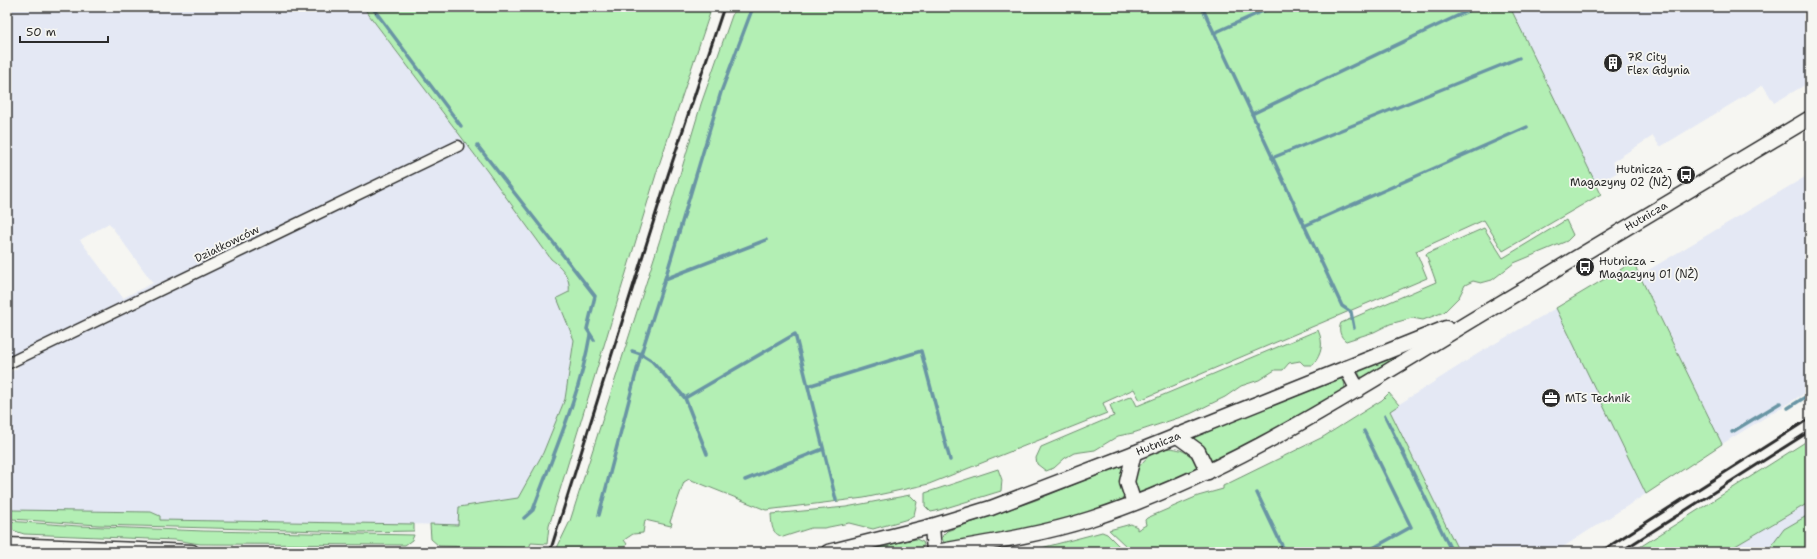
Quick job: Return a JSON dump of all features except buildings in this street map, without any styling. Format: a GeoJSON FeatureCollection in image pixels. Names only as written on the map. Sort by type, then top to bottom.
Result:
{"type":"FeatureCollection","features":[{"type":"Feature","properties":{"kind":"main road","name":"Hutnicza"},"geometry":{"type":"LineString","coordinates":[[935,552],[991,543],[1090,519],[1134,503],[1208,472],[1272,440],[1358,390],[1810,118]]}},
{"type":"Feature","properties":{"kind":"main road","name":"Hutnicza"},"geometry":{"type":"LineString","coordinates":[[828,552],[932,526],[991,508],[1134,453],[1482,314]]}},
{"type":"Feature","properties":{"kind":"main road"},"geometry":{"type":"LineString","coordinates":[[1346,368],[1358,390]]}},
{"type":"Feature","properties":{"kind":"main road"},"geometry":{"type":"LineString","coordinates":[[1176,436],[1198,451],[1208,472]]}},
{"type":"Feature","properties":{"kind":"main road"},"geometry":{"type":"LineString","coordinates":[[1134,453],[1127,482],[1134,503]]}},
{"type":"Feature","properties":{"kind":"main road"},"geometry":{"type":"LineString","coordinates":[[932,526],[935,552]]}},
{"type":"Feature","properties":{"kind":"main road"},"geometry":{"type":"LineString","coordinates":[[7,545],[52,550],[192,552]]}},
{"type":"Feature","properties":{"kind":"street","name":"Działkowców"},"geometry":{"type":"LineString","coordinates":[[7,364],[458,146]]}},
{"type":"Feature","properties":{"kind":"shaded area"},"geometry":{"type":"Polygon","coordinates":[[[7,7],[363,7],[487,171],[551,259],[561,267],[567,276],[570,285],[569,292],[557,298],[574,340],[565,399],[543,453],[518,498],[459,507],[458,525],[160,520],[160,516],[151,512],[12,510],[7,503],[7,374],[18,368],[7,350],[7,7]],[[109,223],[80,240],[123,298],[153,283],[109,223]]]}},
{"type":"Feature","properties":{"kind":"shaded area","name":"7R City Flex Gdynia"},"geometry":{"type":"Polygon","coordinates":[[[1510,7],[1810,7],[1810,82],[1774,103],[1763,85],[1660,147],[1653,136],[1612,162],[1618,172],[1596,185],[1510,7]]]}},
{"type":"Feature","properties":{"kind":"shaded area"},"geometry":{"type":"Polygon","coordinates":[[[1810,174],[1810,390],[1722,444],[1640,275],[1810,174]]]}},
{"type":"Feature","properties":{"kind":"shaded area"},"geometry":{"type":"Polygon","coordinates":[[[1556,308],[1646,494],[1555,552],[1459,552],[1390,410],[1479,353],[1556,308]]]}},
{"type":"Feature","properties":{"kind":"shaded area"},"geometry":{"type":"Polygon","coordinates":[[[1810,502],[1810,552],[1725,552],[1810,502]]]}},
{"type":"Feature","properties":{"kind":"green space"},"geometry":{"type":"Polygon","coordinates":[[[363,7],[712,7],[658,168],[549,526],[547,544],[531,543],[529,548],[439,546],[431,539],[430,524],[458,525],[459,507],[518,498],[543,453],[565,399],[574,340],[557,298],[569,292],[569,282],[565,273],[551,259],[487,171],[363,7]]]}},
{"type":"Feature","properties":{"kind":"green space"},"geometry":{"type":"Polygon","coordinates":[[[735,7],[1510,7],[1601,194],[1503,251],[1484,220],[1416,251],[1427,278],[1140,400],[1134,389],[1103,403],[1107,413],[929,484],[864,498],[766,510],[689,479],[684,482],[670,522],[672,523],[671,526],[645,520],[643,533],[633,534],[624,540],[627,544],[623,549],[557,548],[570,521],[670,208],[701,104],[735,7]]]}},
{"type":"Feature","properties":{"kind":"green space"},"geometry":{"type":"Polygon","coordinates":[[[1566,220],[1573,235],[1567,241],[1514,263],[1492,280],[1481,283],[1473,281],[1465,285],[1459,297],[1444,312],[1423,320],[1412,318],[1390,324],[1374,332],[1346,341],[1341,335],[1341,323],[1436,282],[1426,254],[1484,228],[1503,258],[1566,220]]]}},
{"type":"Feature","properties":{"kind":"green space"},"geometry":{"type":"Polygon","coordinates":[[[1633,262],[1722,444],[1646,494],[1556,308],[1633,262]]]}},
{"type":"Feature","properties":{"kind":"green space"},"geometry":{"type":"Polygon","coordinates":[[[1318,330],[1321,340],[1321,348],[1313,365],[1304,365],[1300,361],[1289,363],[1283,370],[1275,370],[1259,380],[1241,386],[1225,397],[1190,414],[1133,433],[1118,436],[1095,450],[1074,453],[1065,458],[1054,468],[1046,471],[1037,464],[1036,458],[1041,447],[1114,416],[1110,405],[1132,396],[1137,406],[1318,330]]]}},
{"type":"Feature","properties":{"kind":"green space"},"geometry":{"type":"Polygon","coordinates":[[[1432,337],[1363,378],[1359,375],[1359,369],[1432,337]]]}},
{"type":"Feature","properties":{"kind":"green space"},"geometry":{"type":"Polygon","coordinates":[[[1337,377],[1344,381],[1345,388],[1342,394],[1285,427],[1211,462],[1207,454],[1189,437],[1337,377]]]}},
{"type":"Feature","properties":{"kind":"green space"},"geometry":{"type":"Polygon","coordinates":[[[1389,393],[1399,405],[1390,411],[1459,552],[1130,552],[1126,546],[1109,530],[1131,524],[1137,527],[1137,530],[1146,525],[1145,520],[1147,518],[1198,496],[1223,489],[1223,486],[1323,437],[1382,400],[1389,393]]]}},
{"type":"Feature","properties":{"kind":"green space"},"geometry":{"type":"Polygon","coordinates":[[[1810,439],[1810,502],[1725,552],[1632,552],[1810,439]]]}},
{"type":"Feature","properties":{"kind":"green space"},"geometry":{"type":"Polygon","coordinates":[[[1173,448],[1183,451],[1196,462],[1200,468],[1141,494],[1136,489],[1134,482],[1135,475],[1138,468],[1148,456],[1160,449],[1173,448]]]}},
{"type":"Feature","properties":{"kind":"green space"},"geometry":{"type":"Polygon","coordinates":[[[1124,464],[1122,486],[1125,498],[1123,501],[1013,533],[967,541],[944,543],[942,538],[947,531],[1036,500],[1124,464]]]}},
{"type":"Feature","properties":{"kind":"green space"},"geometry":{"type":"Polygon","coordinates":[[[998,469],[1002,480],[1001,491],[931,512],[925,506],[925,493],[998,469]]]}},
{"type":"Feature","properties":{"kind":"green space"},"geometry":{"type":"Polygon","coordinates":[[[910,495],[917,502],[914,515],[908,519],[873,529],[849,523],[824,528],[811,528],[783,537],[774,531],[772,525],[771,514],[846,507],[910,495]]]}},
{"type":"Feature","properties":{"kind":"green space"},"geometry":{"type":"Polygon","coordinates":[[[7,503],[12,510],[151,512],[160,516],[160,520],[414,524],[414,531],[362,532],[98,525],[12,519],[7,517],[7,503]]]}},
{"type":"Feature","properties":{"kind":"green space"},"geometry":{"type":"Polygon","coordinates":[[[1810,514],[1810,552],[1767,552],[1784,529],[1810,514]]]}},
{"type":"Feature","properties":{"kind":"green space"},"geometry":{"type":"Polygon","coordinates":[[[7,521],[79,526],[204,531],[414,535],[412,540],[405,545],[200,544],[175,540],[24,534],[12,530],[7,525],[7,521]]]}},
{"type":"Feature","properties":{"kind":"green space"},"geometry":{"type":"Polygon","coordinates":[[[1102,532],[1107,534],[1125,552],[1026,552],[1102,532]]]}},
{"type":"Feature","properties":{"kind":"green space"},"geometry":{"type":"Polygon","coordinates":[[[916,539],[923,542],[924,545],[921,549],[903,552],[853,552],[916,539]]]}},
{"type":"Feature","properties":{"kind":"waterway"},"geometry":{"type":"LineString","coordinates":[[372,7],[461,126]]}},
{"type":"Feature","properties":{"kind":"waterway"},"geometry":{"type":"LineString","coordinates":[[665,279],[721,92],[753,7]]}},
{"type":"Feature","properties":{"kind":"waterway"},"geometry":{"type":"LineString","coordinates":[[1202,7],[1342,306],[1351,312],[1354,328]]}},
{"type":"Feature","properties":{"kind":"waterway"},"geometry":{"type":"LineString","coordinates":[[1214,33],[1272,7]]}},
{"type":"Feature","properties":{"kind":"waterway"},"geometry":{"type":"LineString","coordinates":[[1252,114],[1476,7]]}},
{"type":"Feature","properties":{"kind":"waterway"},"geometry":{"type":"LineString","coordinates":[[1272,158],[1519,58]]}},
{"type":"Feature","properties":{"kind":"waterway"},"geometry":{"type":"LineString","coordinates":[[1304,226],[1527,127]]}},
{"type":"Feature","properties":{"kind":"waterway"},"geometry":{"type":"LineString","coordinates":[[477,145],[595,296],[587,329],[594,340]]}},
{"type":"Feature","properties":{"kind":"waterway"},"geometry":{"type":"LineString","coordinates":[[707,454],[685,398],[652,361],[641,354],[665,279],[766,240]]}},
{"type":"Feature","properties":{"kind":"waterway"},"geometry":{"type":"LineString","coordinates":[[685,398],[795,334],[836,500]]}},
{"type":"Feature","properties":{"kind":"waterway"},"geometry":{"type":"LineString","coordinates":[[524,518],[533,510],[566,423],[580,380],[590,335]]}},
{"type":"Feature","properties":{"kind":"waterway"},"geometry":{"type":"LineString","coordinates":[[599,515],[641,354],[632,351]]}},
{"type":"Feature","properties":{"kind":"waterway"},"geometry":{"type":"LineString","coordinates":[[808,386],[921,351],[950,460]]}},
{"type":"Feature","properties":{"kind":"waterway"},"geometry":{"type":"LineString","coordinates":[[1788,408],[1810,394]]}},
{"type":"Feature","properties":{"kind":"waterway"},"geometry":{"type":"LineString","coordinates":[[1732,432],[1780,403]]}},
{"type":"Feature","properties":{"kind":"waterway"},"geometry":{"type":"LineString","coordinates":[[1385,416],[1452,552]]}},
{"type":"Feature","properties":{"kind":"waterway"},"geometry":{"type":"LineString","coordinates":[[1364,431],[1411,527],[1366,552]]}},
{"type":"Feature","properties":{"kind":"waterway"},"geometry":{"type":"LineString","coordinates":[[745,480],[823,449]]}},
{"type":"Feature","properties":{"kind":"waterway"},"geometry":{"type":"LineString","coordinates":[[1257,493],[1285,552]]}},
{"type":"Feature","properties":{"kind":"railway"},"geometry":{"type":"LineString","coordinates":[[550,552],[668,175],[724,7]]}},
{"type":"Feature","properties":{"kind":"railway"},"geometry":{"type":"LineString","coordinates":[[1600,552],[1810,418]]}},
{"type":"Feature","properties":{"kind":"railway"},"geometry":{"type":"LineString","coordinates":[[1620,552],[1810,431]]}},
{"type":"Feature","properties":{"kind":"place","name":"7R City Flex Gdynia"},"geometry":{"type":"Point","coordinates":[1613,63]}},
{"type":"Feature","properties":{"kind":"place","name":"Hutnicza - Magazyny 02 (NŻ)"},"geometry":{"type":"Point","coordinates":[1686,175]}},
{"type":"Feature","properties":{"kind":"place","name":"Hutnicza - Magazyny 01 (NŻ)"},"geometry":{"type":"Point","coordinates":[1585,267]}},
{"type":"Feature","properties":{"kind":"place","name":"MTS Technik"},"geometry":{"type":"Point","coordinates":[1551,398]}}]}
